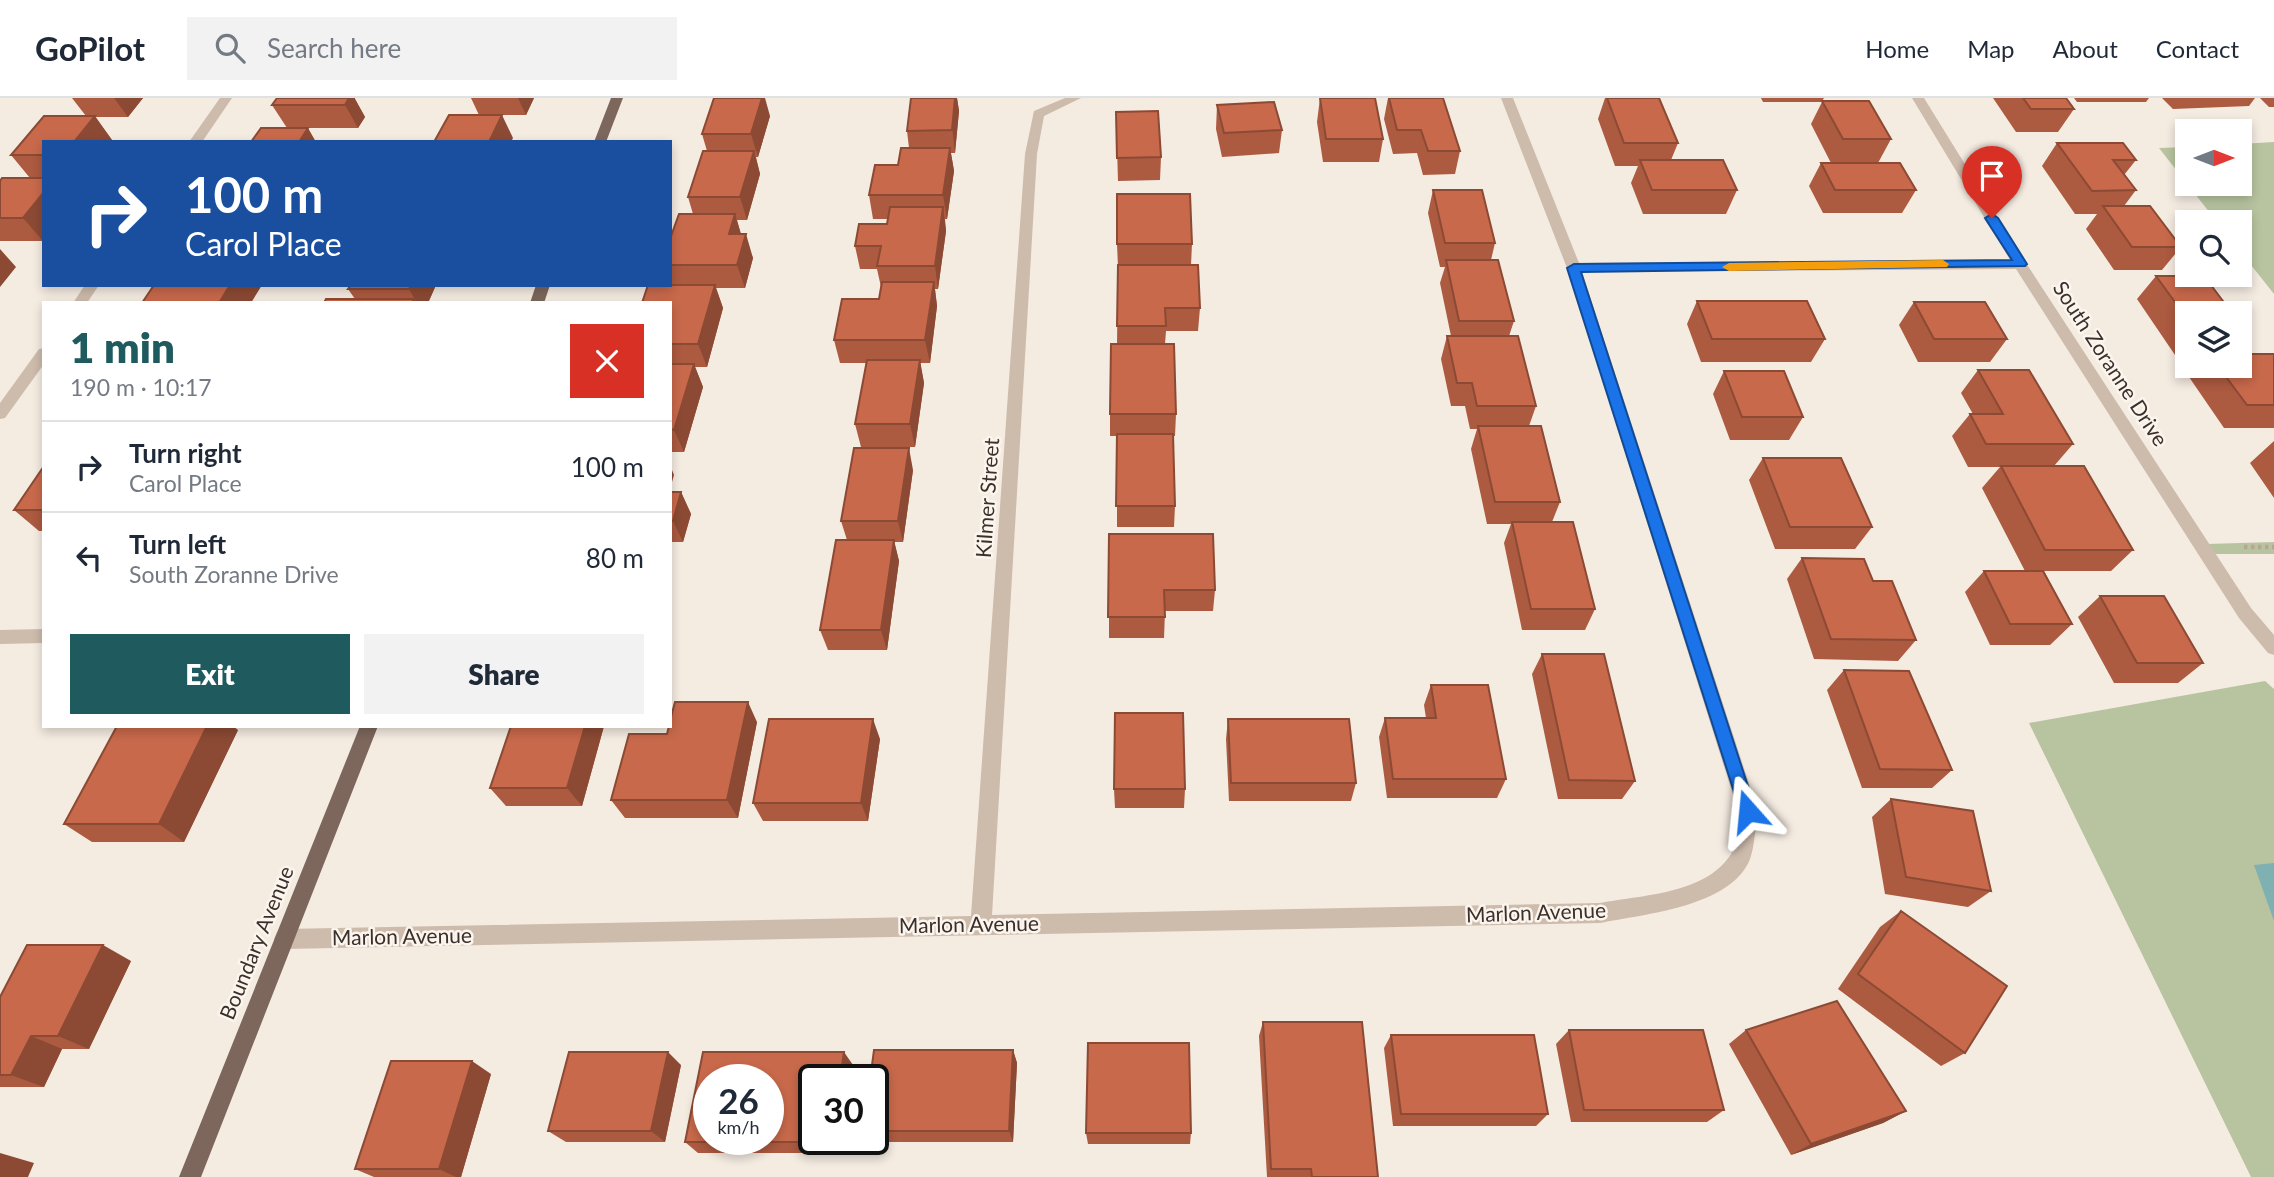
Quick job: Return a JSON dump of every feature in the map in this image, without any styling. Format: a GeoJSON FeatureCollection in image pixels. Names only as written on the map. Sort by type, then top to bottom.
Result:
{"type":"FeatureCollection","features":[{"type":"Feature","properties":{"kind":"main road"},"geometry":{"type":"LineString","coordinates":[[601,140],[617,98]]}},
{"type":"Feature","properties":{"kind":"main road","name":"Boundary Avenue"},"geometry":{"type":"LineString","coordinates":[[190,1177],[368,728]]}},
{"type":"Feature","properties":{"kind":"street"},"geometry":{"type":"LineString","coordinates":[[196,140],[226,98]]}},
{"type":"Feature","properties":{"kind":"street","name":"Kilmer Street"},"geometry":{"type":"LineString","coordinates":[[981,925],[1031,154],[1038,114],[1075,98]]}},
{"type":"Feature","properties":{"kind":"street","name":"Marlon Avenue"},"geometry":{"type":"LineString","coordinates":[[284,939],[1600,914],[1695,894],[1715,885],[1741,857],[1748,811],[1574,268],[1507,98]]}},
{"type":"Feature","properties":{"kind":"street","name":"South Zoranne Drive"},"geometry":{"type":"LineString","coordinates":[[1918,98],[2020,264],[2245,613],[2274,648]]}},
{"type":"Feature","properties":{"kind":"street"},"geometry":{"type":"LineString","coordinates":[[1574,268],[2020,264]]}},
{"type":"Feature","properties":{"kind":"street"},"geometry":{"type":"LineString","coordinates":[[0,414],[42,356]]}},
{"type":"Feature","properties":{"kind":"street"},"geometry":{"type":"LineString","coordinates":[[0,637],[42,636]]}},
{"type":"Feature","properties":{"kind":"path"},"geometry":{"type":"LineString","coordinates":[[2244,547],[2274,547]]}},
{"type":"Feature","properties":{"kind":"green space"},"geometry":{"type":"Polygon","coordinates":[[[2274,142],[2274,294],[2252,266],[2252,210],[2208,210],[2197,196],[2252,196],[2252,143],[2274,142]]]}},
{"type":"Feature","properties":{"kind":"green space"},"geometry":{"type":"Polygon","coordinates":[[[2175,147],[2175,168],[2159,148],[2175,147]]]}},
{"type":"Feature","properties":{"kind":"green space"},"geometry":{"type":"Polygon","coordinates":[[[2274,542],[2274,554],[2215,554],[2207,544],[2274,542]]]}},
{"type":"Feature","properties":{"kind":"green space"},"geometry":{"type":"Polygon","coordinates":[[[2265,681],[2274,689],[2274,1177],[2251,1177],[2029,723],[2265,681]]]}},
{"type":"Feature","properties":{"kind":"water"},"geometry":{"type":"Polygon","coordinates":[[[2274,863],[2274,921],[2254,865],[2274,863]]]}},
{"type":"Feature","properties":{"kind":"building"},"geometry":{"type":"Polygon","coordinates":[[[277,98],[349,98],[345,105],[272,105],[277,98]]]}},
{"type":"Feature","properties":{"kind":"building"},"geometry":{"type":"Polygon","coordinates":[[[714,98],[762,98],[751,134],[702,134],[714,98]]]}},
{"type":"Feature","properties":{"kind":"building"},"geometry":{"type":"Polygon","coordinates":[[[911,98],[955,98],[952,130],[907,131],[911,98]]]}},
{"type":"Feature","properties":{"kind":"building"},"geometry":{"type":"Polygon","coordinates":[[[1320,98],[1375,98],[1383,139],[1326,139],[1320,98]]]}},
{"type":"Feature","properties":{"kind":"building"},"geometry":{"type":"Polygon","coordinates":[[[1389,98],[1443,98],[1460,151],[1428,151],[1421,130],[1397,130],[1389,98]]]}},
{"type":"Feature","properties":{"kind":"building"},"geometry":{"type":"Polygon","coordinates":[[[1607,98],[1659,98],[1678,143],[1624,143],[1607,98]]]}},
{"type":"Feature","properties":{"kind":"building"},"geometry":{"type":"Polygon","coordinates":[[[2023,98],[2066,98],[2074,109],[2031,109],[2023,98]]]}},
{"type":"Feature","properties":{"kind":"building"},"geometry":{"type":"Polygon","coordinates":[[[1822,101],[1869,101],[1891,139],[1843,139],[1822,101]]]}},
{"type":"Feature","properties":{"kind":"building"},"geometry":{"type":"Polygon","coordinates":[[[1274,102],[1282,130],[1224,133],[1217,105],[1274,102]]]}},
{"type":"Feature","properties":{"kind":"building"},"geometry":{"type":"Polygon","coordinates":[[[1158,111],[1161,157],[1117,158],[1116,112],[1158,111]]]}},
{"type":"Feature","properties":{"kind":"building"},"geometry":{"type":"Polygon","coordinates":[[[449,115],[502,115],[490,140],[435,140],[449,115]]]}},
{"type":"Feature","properties":{"kind":"building"},"geometry":{"type":"Polygon","coordinates":[[[44,116],[95,116],[76,140],[42,140],[42,155],[11,155],[44,116]]]}},
{"type":"Feature","properties":{"kind":"building"},"geometry":{"type":"Polygon","coordinates":[[[261,128],[308,128],[300,140],[252,140],[261,128]]]}},
{"type":"Feature","properties":{"kind":"building"},"geometry":{"type":"Polygon","coordinates":[[[2057,143],[2123,143],[2136,160],[2113,160],[2136,190],[2092,191],[2057,143]]]}},
{"type":"Feature","properties":{"kind":"building"},"geometry":{"type":"Polygon","coordinates":[[[901,148],[950,148],[943,195],[869,195],[875,165],[898,165],[901,148]]]}},
{"type":"Feature","properties":{"kind":"building"},"geometry":{"type":"Polygon","coordinates":[[[703,151],[754,151],[740,197],[688,197],[703,151]]]}},
{"type":"Feature","properties":{"kind":"building"},"geometry":{"type":"Polygon","coordinates":[[[1640,160],[1723,160],[1737,190],[1652,190],[1640,160]]]}},
{"type":"Feature","properties":{"kind":"building"},"geometry":{"type":"Polygon","coordinates":[[[1821,163],[1900,163],[1916,190],[1835,190],[1821,163]]]}},
{"type":"Feature","properties":{"kind":"building"},"geometry":{"type":"Polygon","coordinates":[[[2,178],[42,178],[42,194],[23,218],[0,218],[2,178]]]}},
{"type":"Feature","properties":{"kind":"building"},"geometry":{"type":"Polygon","coordinates":[[[1433,190],[1482,190],[1495,243],[1445,243],[1433,190]]]}},
{"type":"Feature","properties":{"kind":"building"},"geometry":{"type":"Polygon","coordinates":[[[1117,194],[1190,194],[1192,244],[1117,244],[1117,194]]]}},
{"type":"Feature","properties":{"kind":"building"},"geometry":{"type":"Polygon","coordinates":[[[2103,206],[2150,206],[2175,239],[2175,247],[2132,247],[2103,206]]]}},
{"type":"Feature","properties":{"kind":"building"},"geometry":{"type":"Polygon","coordinates":[[[890,207],[943,207],[935,266],[877,266],[881,246],[855,246],[859,224],[887,224],[890,207]]]}},
{"type":"Feature","properties":{"kind":"building"},"geometry":{"type":"Polygon","coordinates":[[[679,214],[735,214],[729,234],[746,234],[737,265],[672,265],[672,233],[679,214]]]}},
{"type":"Feature","properties":{"kind":"building"},"geometry":{"type":"Polygon","coordinates":[[[1446,260],[1498,260],[1514,321],[1459,321],[1446,260]]]}},
{"type":"Feature","properties":{"kind":"building"},"geometry":{"type":"Polygon","coordinates":[[[1118,265],[1198,265],[1200,308],[1165,308],[1166,326],[1117,326],[1118,265]]]}},
{"type":"Feature","properties":{"kind":"building"},"geometry":{"type":"Polygon","coordinates":[[[2156,276],[2175,276],[2175,287],[2212,287],[2223,301],[2175,301],[2156,276]]]}},
{"type":"Feature","properties":{"kind":"building"},"geometry":{"type":"Polygon","coordinates":[[[882,282],[934,282],[925,340],[834,340],[842,299],[879,299],[882,282]]]}},
{"type":"Feature","properties":{"kind":"building"},"geometry":{"type":"Polygon","coordinates":[[[715,285],[698,344],[672,344],[672,301],[643,301],[647,287],[715,285]]]}},
{"type":"Feature","properties":{"kind":"building"},"geometry":{"type":"Polygon","coordinates":[[[153,287],[229,287],[220,301],[143,301],[153,287]]]}},
{"type":"Feature","properties":{"kind":"building"},"geometry":{"type":"Polygon","coordinates":[[[350,287],[410,287],[409,289],[348,289],[350,287]]]}},
{"type":"Feature","properties":{"kind":"building"},"geometry":{"type":"Polygon","coordinates":[[[326,299],[414,299],[413,301],[325,301],[326,299]]]}},
{"type":"Feature","properties":{"kind":"building"},"geometry":{"type":"Polygon","coordinates":[[[1697,301],[1807,301],[1825,339],[1712,339],[1697,301]]]}},
{"type":"Feature","properties":{"kind":"building"},"geometry":{"type":"Polygon","coordinates":[[[1914,302],[1985,302],[2007,339],[1934,339],[1914,302]]]}},
{"type":"Feature","properties":{"kind":"building"},"geometry":{"type":"Polygon","coordinates":[[[1447,336],[1518,336],[1536,406],[1477,406],[1472,383],[1457,383],[1447,336]]]}},
{"type":"Feature","properties":{"kind":"building"},"geometry":{"type":"Polygon","coordinates":[[[1111,344],[1174,344],[1176,414],[1110,414],[1111,344]]]}},
{"type":"Feature","properties":{"kind":"building"},"geometry":{"type":"Polygon","coordinates":[[[2252,354],[2274,354],[2274,405],[2247,405],[2227,378],[2252,378],[2252,354]]]}},
{"type":"Feature","properties":{"kind":"building"},"geometry":{"type":"Polygon","coordinates":[[[867,360],[920,360],[910,424],[855,424],[867,360]]]}},
{"type":"Feature","properties":{"kind":"building"},"geometry":{"type":"Polygon","coordinates":[[[672,364],[694,364],[674,430],[672,364]]]}},
{"type":"Feature","properties":{"kind":"building"},"geometry":{"type":"Polygon","coordinates":[[[1978,370],[2029,370],[2073,444],[1986,444],[1970,414],[2003,414],[1978,370]]]}},
{"type":"Feature","properties":{"kind":"building"},"geometry":{"type":"Polygon","coordinates":[[[1724,371],[1784,371],[1803,417],[1742,417],[1724,371]]]}},
{"type":"Feature","properties":{"kind":"building"},"geometry":{"type":"Polygon","coordinates":[[[1478,426],[1541,426],[1560,502],[1495,502],[1478,426]]]}},
{"type":"Feature","properties":{"kind":"building"},"geometry":{"type":"Polygon","coordinates":[[[1117,434],[1173,434],[1175,506],[1116,506],[1117,434]]]}},
{"type":"Feature","properties":{"kind":"building"},"geometry":{"type":"Polygon","coordinates":[[[854,448],[909,448],[898,521],[841,521],[854,448]]]}},
{"type":"Feature","properties":{"kind":"building"},"geometry":{"type":"Polygon","coordinates":[[[1763,458],[1841,458],[1872,527],[1790,527],[1763,458]]]}},
{"type":"Feature","properties":{"kind":"building"},"geometry":{"type":"Polygon","coordinates":[[[2001,466],[2084,466],[2133,550],[2045,550],[2001,466]]]}},
{"type":"Feature","properties":{"kind":"building"},"geometry":{"type":"Polygon","coordinates":[[[42,469],[42,510],[14,510],[42,469]]]}},
{"type":"Feature","properties":{"kind":"building"},"geometry":{"type":"Polygon","coordinates":[[[672,492],[681,492],[673,521],[672,492]]]}},
{"type":"Feature","properties":{"kind":"building"},"geometry":{"type":"Polygon","coordinates":[[[1512,522],[1573,522],[1595,609],[1531,609],[1512,522]]]}},
{"type":"Feature","properties":{"kind":"building"},"geometry":{"type":"Polygon","coordinates":[[[1109,534],[1213,534],[1215,590],[1164,590],[1165,617],[1108,617],[1109,534]]]}},
{"type":"Feature","properties":{"kind":"building"},"geometry":{"type":"Polygon","coordinates":[[[836,540],[894,540],[881,630],[820,630],[836,540]]]}},
{"type":"Feature","properties":{"kind":"building"},"geometry":{"type":"Polygon","coordinates":[[[1802,558],[1864,559],[1873,581],[1892,581],[1916,640],[1831,639],[1802,558]]]}},
{"type":"Feature","properties":{"kind":"building"},"geometry":{"type":"Polygon","coordinates":[[[1984,571],[2043,571],[2072,624],[2010,624],[1984,571]]]}},
{"type":"Feature","properties":{"kind":"building"},"geometry":{"type":"Polygon","coordinates":[[[2100,596],[2164,596],[2203,663],[2137,663],[2100,596]]]}},
{"type":"Feature","properties":{"kind":"building"},"geometry":{"type":"Polygon","coordinates":[[[1542,654],[1604,654],[1635,781],[1569,780],[1542,654]]]}},
{"type":"Feature","properties":{"kind":"building"},"geometry":{"type":"Polygon","coordinates":[[[1844,670],[1909,671],[1952,770],[1880,769],[1844,670]]]}},
{"type":"Feature","properties":{"kind":"building"},"geometry":{"type":"Polygon","coordinates":[[[1431,685],[1488,685],[1506,779],[1393,779],[1385,718],[1436,718],[1431,685]]]}},
{"type":"Feature","properties":{"kind":"building"},"geometry":{"type":"Polygon","coordinates":[[[675,702],[748,702],[727,800],[611,800],[629,734],[667,734],[668,728],[672,728],[675,702]]]}},
{"type":"Feature","properties":{"kind":"building"},"geometry":{"type":"Polygon","coordinates":[[[1115,713],[1183,713],[1185,789],[1114,789],[1115,713]]]}},
{"type":"Feature","properties":{"kind":"building"},"geometry":{"type":"Polygon","coordinates":[[[769,719],[873,719],[861,803],[753,803],[769,719]]]}},
{"type":"Feature","properties":{"kind":"building"},"geometry":{"type":"Polygon","coordinates":[[[1228,719],[1349,719],[1356,783],[1231,783],[1228,719]]]}},
{"type":"Feature","properties":{"kind":"building"},"geometry":{"type":"Polygon","coordinates":[[[116,728],[206,728],[159,824],[64,824],[116,728]]]}},
{"type":"Feature","properties":{"kind":"building"},"geometry":{"type":"Polygon","coordinates":[[[510,728],[584,728],[567,788],[490,788],[510,728]]]}},
{"type":"Feature","properties":{"kind":"building"},"geometry":{"type":"Polygon","coordinates":[[[1891,799],[1973,811],[1991,891],[1906,877],[1891,799]]]}},
{"type":"Feature","properties":{"kind":"building"},"geometry":{"type":"Polygon","coordinates":[[[1901,911],[2007,986],[1965,1053],[1858,974],[1901,911]]]}},
{"type":"Feature","properties":{"kind":"building"},"geometry":{"type":"Polygon","coordinates":[[[27,945],[103,945],[58,1036],[31,1036],[11,1075],[0,1075],[0,997],[27,945]]]}},
{"type":"Feature","properties":{"kind":"building"},"geometry":{"type":"Polygon","coordinates":[[[1837,1001],[1906,1111],[1811,1144],[1746,1030],[1837,1001]]]}},
{"type":"Feature","properties":{"kind":"building"},"geometry":{"type":"Polygon","coordinates":[[[1263,1022],[1362,1022],[1378,1177],[1312,1177],[1311,1169],[1271,1169],[1263,1022]]]}},
{"type":"Feature","properties":{"kind":"building"},"geometry":{"type":"Polygon","coordinates":[[[1569,1030],[1703,1030],[1724,1110],[1584,1110],[1569,1030]]]}},
{"type":"Feature","properties":{"kind":"building"},"geometry":{"type":"Polygon","coordinates":[[[1391,1035],[1534,1035],[1548,1114],[1401,1114],[1391,1035]]]}},
{"type":"Feature","properties":{"kind":"building"},"geometry":{"type":"Polygon","coordinates":[[[1088,1043],[1189,1043],[1191,1133],[1086,1133],[1088,1043]]]}},
{"type":"Feature","properties":{"kind":"building"},"geometry":{"type":"Polygon","coordinates":[[[874,1050],[1013,1050],[1009,1131],[889,1131],[889,1064],[872,1064],[874,1050]]]}},
{"type":"Feature","properties":{"kind":"building"},"geometry":{"type":"Polygon","coordinates":[[[569,1052],[668,1052],[651,1131],[548,1131],[569,1052]]]}},
{"type":"Feature","properties":{"kind":"building"},"geometry":{"type":"Polygon","coordinates":[[[703,1052],[844,1052],[842,1064],[798,1064],[798,1142],[784,1142],[784,1064],[701,1064],[703,1052]]]}},
{"type":"Feature","properties":{"kind":"building"},"geometry":{"type":"Polygon","coordinates":[[[391,1061],[472,1061],[439,1169],[355,1169],[391,1061]]]}},
{"type":"Feature","properties":{"kind":"building"},"geometry":{"type":"Polygon","coordinates":[[[693,1102],[693,1142],[685,1142],[693,1102]]]}},
{"type":"Feature","properties":{"kind":"slow traffic"},"geometry":{"type":"LineString","coordinates":[[1729,267],[1943,264]]}},
{"type":"Feature","properties":{"kind":"route"},"geometry":{"type":"LineString","coordinates":[[1748,811],[1574,268],[2020,264],[1992,218]]}}]}
